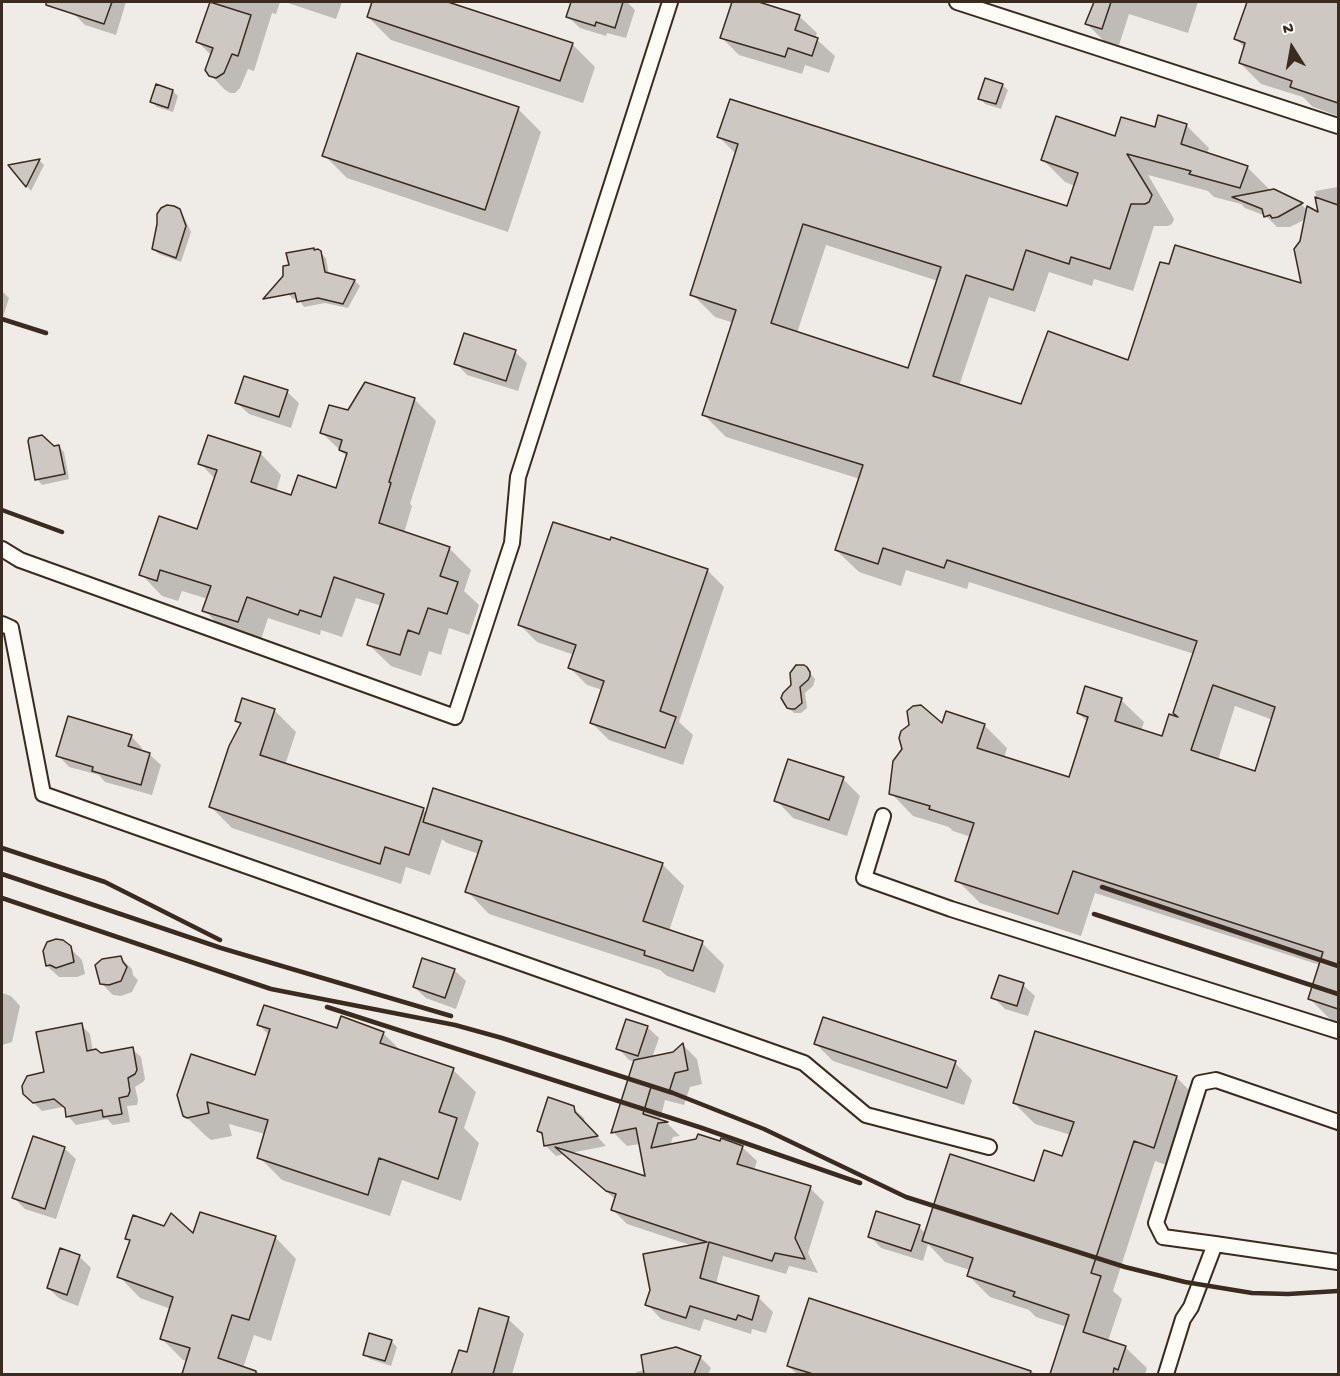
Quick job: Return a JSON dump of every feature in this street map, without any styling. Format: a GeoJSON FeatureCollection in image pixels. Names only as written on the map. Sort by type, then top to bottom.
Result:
{"type":"FeatureCollection","features":[{"type":"Feature","properties":{"kind":"lane"},"geometry":{"type":"LineString","coordinates":[[2,549],[20,560],[455,717],[512,543],[518,477],[670,2]]}},
{"type":"Feature","properties":{"kind":"lane"},"geometry":{"type":"LineString","coordinates":[[957,2],[1338,126]]}},
{"type":"Feature","properties":{"kind":"lane"},"geometry":{"type":"LineString","coordinates":[[2,624],[11,628],[43,794],[804,1063],[866,1115],[989,1147]]}},
{"type":"Feature","properties":{"kind":"lane"},"geometry":{"type":"LineString","coordinates":[[883,816],[864,878],[951,909],[1338,1031]]}},
{"type":"Feature","properties":{"kind":"lane"},"geometry":{"type":"LineString","coordinates":[[1338,1122],[1216,1080],[1200,1083],[1156,1223],[1163,1237],[1338,1262]]}},
{"type":"Feature","properties":{"kind":"lane"},"geometry":{"type":"LineString","coordinates":[[1166,1374],[1184,1319],[1191,1307],[1215,1244]]}},
{"type":"Feature","properties":{"kind":"shaded area"},"geometry":{"type":"Polygon","coordinates":[[[2,2],[1338,2],[1338,1374],[2,1374],[2,2]]]}},
{"type":"Feature","properties":{"kind":"building"},"geometry":{"type":"Polygon","coordinates":[[[46,2],[112,2],[104,24],[46,5],[46,2]]]}},
{"type":"Feature","properties":{"kind":"building"},"geometry":{"type":"Polygon","coordinates":[[[210,2],[251,15],[238,56],[232,54],[224,73],[216,78],[209,76],[205,70],[213,48],[196,42],[210,2]]]}},
{"type":"Feature","properties":{"kind":"building"},"geometry":{"type":"Polygon","coordinates":[[[372,2],[448,2],[573,43],[560,81],[367,17],[372,2]]]}},
{"type":"Feature","properties":{"kind":"building"},"geometry":{"type":"Polygon","coordinates":[[[571,2],[623,2],[615,28],[596,22],[595,26],[566,17],[571,2]]]}},
{"type":"Feature","properties":{"kind":"building"},"geometry":{"type":"Polygon","coordinates":[[[732,2],[759,2],[800,15],[795,30],[818,38],[812,56],[788,48],[785,57],[720,38],[732,2]]]}},
{"type":"Feature","properties":{"kind":"building"},"geometry":{"type":"Polygon","coordinates":[[[1094,2],[1111,2],[1102,29],[1085,24],[1094,2]]]}},
{"type":"Feature","properties":{"kind":"building"},"geometry":{"type":"Polygon","coordinates":[[[1247,2],[1338,2],[1338,103],[1290,87],[1292,81],[1239,63],[1245,43],[1234,39],[1247,2]]]}},
{"type":"Feature","properties":{"kind":"building"},"geometry":{"type":"Polygon","coordinates":[[[357,53],[519,107],[485,210],[322,156],[357,53]]]}},
{"type":"Feature","properties":{"kind":"building"},"geometry":{"type":"Polygon","coordinates":[[[985,78],[1003,84],[996,104],[978,99],[985,78]]]}},
{"type":"Feature","properties":{"kind":"building"},"geometry":{"type":"Polygon","coordinates":[[[156,84],[173,90],[168,108],[150,102],[156,84]]]}},
{"type":"Feature","properties":{"kind":"building"},"geometry":{"type":"Polygon","coordinates":[[[730,99],[1067,206],[1078,173],[1041,160],[1056,116],[1115,136],[1121,117],[1155,127],[1158,115],[1187,124],[1181,144],[1248,166],[1240,188],[1189,174],[1191,171],[1127,154],[1152,195],[1149,202],[1145,204],[1131,204],[1110,269],[1071,257],[1069,264],[1026,250],[1013,290],[966,275],[933,376],[1021,404],[1048,331],[1128,360],[1160,262],[1169,264],[1175,245],[1301,283],[1294,249],[1300,241],[1307,206],[1318,212],[1315,197],[1338,205],[1338,1009],[1308,999],[1323,952],[1073,871],[1058,914],[955,881],[974,823],[929,809],[930,806],[889,794],[893,761],[902,749],[899,738],[901,731],[909,725],[907,711],[913,706],[921,705],[942,723],[946,711],[985,724],[977,748],[1069,777],[1088,717],[1077,713],[1085,686],[1122,698],[1115,721],[1162,736],[1169,714],[1178,717],[1173,713],[1197,641],[947,560],[944,568],[883,548],[878,564],[835,550],[863,465],[702,415],[736,310],[690,295],[738,144],[717,137],[730,99]],[[803,224],[771,323],[908,368],[941,267],[803,224]],[[1213,685],[1191,750],[1255,771],[1275,707],[1213,685]]]}},
{"type":"Feature","properties":{"kind":"building"},"geometry":{"type":"Polygon","coordinates":[[[40,159],[26,187],[8,165],[40,159]]]}},
{"type":"Feature","properties":{"kind":"building"},"geometry":{"type":"Polygon","coordinates":[[[1274,189],[1303,203],[1272,218],[1270,215],[1264,217],[1262,209],[1232,197],[1274,189]]]}},
{"type":"Feature","properties":{"kind":"building"},"geometry":{"type":"Polygon","coordinates":[[[167,205],[180,209],[186,226],[176,258],[152,249],[157,214],[167,205]]]}},
{"type":"Feature","properties":{"kind":"building"},"geometry":{"type":"Polygon","coordinates":[[[314,248],[314,250],[321,251],[325,272],[355,280],[343,304],[318,298],[297,302],[295,293],[263,299],[283,276],[283,266],[289,265],[286,253],[314,248]]]}},
{"type":"Feature","properties":{"kind":"building"},"geometry":{"type":"Polygon","coordinates":[[[464,333],[516,350],[506,381],[454,364],[464,333]]]}},
{"type":"Feature","properties":{"kind":"building"},"geometry":{"type":"Polygon","coordinates":[[[244,376],[288,390],[279,417],[235,403],[244,376]]]}},
{"type":"Feature","properties":{"kind":"building"},"geometry":{"type":"Polygon","coordinates":[[[365,382],[415,398],[379,523],[450,547],[440,576],[458,582],[447,614],[428,608],[419,634],[408,630],[400,655],[367,645],[384,594],[334,577],[321,617],[300,610],[298,615],[247,597],[238,622],[202,611],[211,586],[160,570],[157,581],[139,575],[159,516],[197,529],[217,470],[198,464],[208,435],[261,452],[251,482],[291,495],[298,475],[336,488],[347,453],[339,450],[342,440],[320,433],[329,405],[348,410],[365,382]]]}},
{"type":"Feature","properties":{"kind":"building"},"geometry":{"type":"Polygon","coordinates":[[[42,435],[54,446],[59,445],[65,474],[35,480],[28,441],[29,438],[42,435]]]}},
{"type":"Feature","properties":{"kind":"building"},"geometry":{"type":"Polygon","coordinates":[[[553,522],[610,540],[611,537],[708,569],[660,711],[676,717],[665,748],[590,723],[604,681],[568,668],[576,645],[518,625],[553,522]]]}},
{"type":"Feature","properties":{"kind":"building"},"geometry":{"type":"Polygon","coordinates":[[[796,665],[807,667],[810,676],[800,687],[802,703],[795,709],[791,709],[787,708],[781,698],[791,685],[790,673],[796,665]]]}},
{"type":"Feature","properties":{"kind":"building"},"geometry":{"type":"Polygon","coordinates":[[[242,698],[275,709],[260,755],[424,808],[409,855],[385,847],[380,864],[209,807],[229,746],[241,723],[235,721],[242,698]]]}},
{"type":"Feature","properties":{"kind":"building"},"geometry":{"type":"Polygon","coordinates":[[[68,716],[132,735],[128,746],[150,753],[141,785],[92,771],[93,767],[56,756],[68,716]]]}},
{"type":"Feature","properties":{"kind":"building"},"geometry":{"type":"Polygon","coordinates":[[[788,759],[844,777],[829,820],[774,801],[788,759]]]}},
{"type":"Feature","properties":{"kind":"building"},"geometry":{"type":"Polygon","coordinates":[[[433,788],[663,863],[643,921],[703,941],[693,971],[644,955],[645,951],[465,892],[482,841],[423,822],[433,788]]]}},
{"type":"Feature","properties":{"kind":"building"},"geometry":{"type":"Polygon","coordinates":[[[56,939],[63,940],[71,946],[74,962],[56,968],[46,966],[43,951],[47,942],[56,939]]]}},
{"type":"Feature","properties":{"kind":"building"},"geometry":{"type":"Polygon","coordinates":[[[121,956],[127,967],[121,981],[109,985],[100,984],[95,965],[102,959],[121,956]]]}},
{"type":"Feature","properties":{"kind":"building"},"geometry":{"type":"Polygon","coordinates":[[[422,958],[455,969],[445,998],[413,987],[422,958]]]}},
{"type":"Feature","properties":{"kind":"building"},"geometry":{"type":"Polygon","coordinates":[[[999,975],[1024,983],[1017,1006],[991,998],[999,975]]]}},
{"type":"Feature","properties":{"kind":"building"},"geometry":{"type":"Polygon","coordinates":[[[264,1005],[337,1028],[341,1016],[384,1032],[380,1043],[454,1068],[439,1112],[457,1118],[438,1179],[379,1158],[368,1195],[257,1158],[268,1120],[207,1102],[209,1113],[187,1118],[183,1116],[177,1095],[191,1054],[255,1075],[270,1029],[257,1025],[264,1005]]]}},
{"type":"Feature","properties":{"kind":"building"},"geometry":{"type":"Polygon","coordinates":[[[823,1017],[956,1061],[947,1088],[814,1044],[823,1017]]]}},
{"type":"Feature","properties":{"kind":"building"},"geometry":{"type":"Polygon","coordinates":[[[626,1019],[648,1026],[638,1056],[616,1049],[626,1019]]]}},
{"type":"Feature","properties":{"kind":"building"},"geometry":{"type":"Polygon","coordinates":[[[82,1023],[87,1051],[96,1049],[101,1053],[133,1047],[137,1070],[128,1078],[130,1091],[128,1096],[119,1098],[122,1114],[103,1117],[102,1110],[66,1117],[65,1108],[54,1099],[33,1103],[23,1094],[22,1086],[27,1076],[44,1072],[36,1032],[82,1023]]]}},
{"type":"Feature","properties":{"kind":"building"},"geometry":{"type":"Polygon","coordinates":[[[1035,1031],[1177,1076],[1154,1148],[1134,1141],[1091,1273],[1101,1276],[1083,1332],[1126,1346],[1118,1370],[1114,1368],[1113,1374],[1050,1374],[1069,1315],[1013,1296],[1015,1292],[967,1276],[973,1258],[922,1241],[950,1154],[1034,1181],[1044,1150],[1062,1156],[1074,1122],[1013,1103],[1035,1031]]]}},
{"type":"Feature","properties":{"kind":"building"},"geometry":{"type":"Polygon","coordinates":[[[683,1043],[688,1070],[675,1073],[669,1092],[651,1087],[643,1114],[668,1122],[658,1123],[651,1148],[696,1139],[698,1134],[720,1141],[721,1138],[743,1146],[737,1164],[811,1186],[795,1238],[805,1259],[775,1253],[772,1261],[709,1242],[700,1278],[759,1296],[752,1320],[738,1315],[736,1320],[690,1306],[686,1318],[645,1305],[650,1290],[643,1254],[707,1242],[611,1210],[616,1194],[606,1191],[555,1147],[645,1176],[636,1128],[611,1133],[634,1060],[673,1052],[683,1043]]]}},
{"type":"Feature","properties":{"kind":"building"},"geometry":{"type":"Polygon","coordinates":[[[548,1097],[574,1106],[575,1112],[598,1136],[544,1146],[542,1133],[537,1131],[548,1097]]]}},
{"type":"Feature","properties":{"kind":"building"},"geometry":{"type":"Polygon","coordinates":[[[33,1136],[65,1147],[45,1209],[12,1198],[33,1136]]]}},
{"type":"Feature","properties":{"kind":"building"},"geometry":{"type":"Polygon","coordinates":[[[876,1211],[920,1225],[911,1251],[868,1237],[876,1211]]]}},
{"type":"Feature","properties":{"kind":"building"},"geometry":{"type":"Polygon","coordinates":[[[200,1212],[276,1236],[249,1320],[232,1315],[218,1358],[256,1371],[256,1374],[182,1374],[190,1348],[160,1339],[173,1297],[117,1277],[130,1240],[125,1239],[133,1215],[164,1226],[171,1213],[193,1233],[200,1212]]]}},
{"type":"Feature","properties":{"kind":"building"},"geometry":{"type":"Polygon","coordinates":[[[60,1248],[80,1255],[67,1295],[47,1288],[60,1248]]]}},
{"type":"Feature","properties":{"kind":"building"},"geometry":{"type":"Polygon","coordinates":[[[809,1298],[1031,1371],[1030,1374],[813,1374],[787,1366],[809,1298]]]}},
{"type":"Feature","properties":{"kind":"building"},"geometry":{"type":"Polygon","coordinates":[[[479,1308],[509,1317],[493,1374],[451,1374],[459,1350],[467,1352],[479,1308]]]}},
{"type":"Feature","properties":{"kind":"building"},"geometry":{"type":"Polygon","coordinates":[[[369,1333],[392,1340],[385,1361],[363,1355],[369,1333]]]}},
{"type":"Feature","properties":{"kind":"building"},"geometry":{"type":"Polygon","coordinates":[[[676,1347],[701,1356],[694,1374],[644,1374],[641,1355],[676,1347]]]}},
{"type":"Feature","properties":{"kind":"railway"},"geometry":{"type":"LineString","coordinates":[[2,319],[46,333]]}},
{"type":"Feature","properties":{"kind":"railway"},"geometry":{"type":"LineString","coordinates":[[2,510],[62,532]]}},
{"type":"Feature","properties":{"kind":"railway"},"geometry":{"type":"LineString","coordinates":[[2,848],[105,882],[220,940]]}},
{"type":"Feature","properties":{"kind":"railway"},"geometry":{"type":"LineString","coordinates":[[2,874],[221,948],[451,1016]]}},
{"type":"Feature","properties":{"kind":"railway"},"geometry":{"type":"LineString","coordinates":[[1102,887],[1338,966]]}},
{"type":"Feature","properties":{"kind":"railway"},"geometry":{"type":"LineString","coordinates":[[2,898],[271,989],[455,1025],[673,1093],[764,1129],[906,1197],[1125,1267],[1185,1282],[1252,1293],[1288,1294],[1338,1291]]}},
{"type":"Feature","properties":{"kind":"railway"},"geometry":{"type":"LineString","coordinates":[[1094,914],[1338,994]]}},
{"type":"Feature","properties":{"kind":"railway"},"geometry":{"type":"LineString","coordinates":[[327,1007],[699,1127],[860,1183]]}}]}
